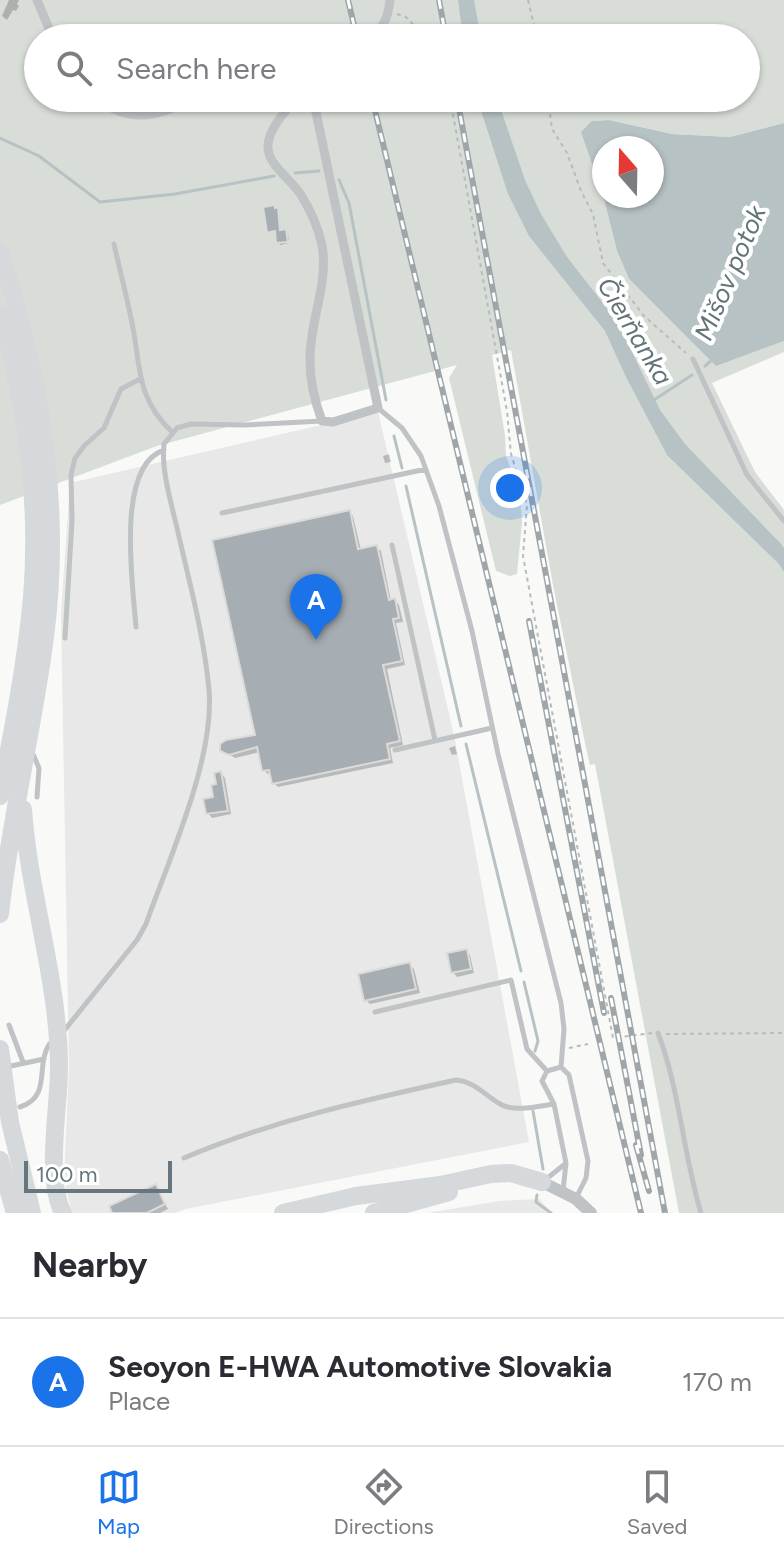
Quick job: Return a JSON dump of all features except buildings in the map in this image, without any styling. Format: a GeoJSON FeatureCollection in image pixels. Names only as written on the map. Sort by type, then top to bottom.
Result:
{"type":"FeatureCollection","features":[{"type":"Feature","properties":{"kind":"highway"},"geometry":{"type":"LineString","coordinates":[[0,252],[30,362],[47,465],[51,560],[45,636],[4,873],[0,914]]}},
{"type":"Feature","properties":{"kind":"highway"},"geometry":{"type":"LineString","coordinates":[[0,314],[18,388],[30,466],[34,561],[28,634],[0,796]]}},
{"type":"Feature","properties":{"kind":"highway"},"geometry":{"type":"LineString","coordinates":[[20,776],[29,874],[56,1016],[59,1069],[54,1185],[63,1213]]}},
{"type":"Feature","properties":{"kind":"highway"},"geometry":{"type":"LineString","coordinates":[[0,1049],[10,1122],[32,1213]]}},
{"type":"Feature","properties":{"kind":"highway"},"geometry":{"type":"LineString","coordinates":[[0,1160],[15,1213]]}},
{"type":"Feature","properties":{"kind":"highway"},"geometry":{"type":"LineString","coordinates":[[283,1213],[356,1196],[440,1185],[491,1174],[511,1173],[542,1182]]}},
{"type":"Feature","properties":{"kind":"highway"},"geometry":{"type":"LineString","coordinates":[[374,1213],[478,1186],[542,1182]]}},
{"type":"Feature","properties":{"kind":"street"},"geometry":{"type":"LineString","coordinates":[[37,0],[47,24]]}},
{"type":"Feature","properties":{"kind":"street"},"geometry":{"type":"LineString","coordinates":[[382,24],[390,0]]}},
{"type":"Feature","properties":{"kind":"street"},"geometry":{"type":"LineString","coordinates":[[120,112],[145,117],[159,112]]}},
{"type":"Feature","properties":{"kind":"street"},"geometry":{"type":"LineString","coordinates":[[286,112],[271,132],[267,147],[274,163],[300,193],[317,224],[323,250],[323,281],[310,360],[316,404],[322,421],[333,422],[378,408],[316,112]]}},
{"type":"Feature","properties":{"kind":"street"},"geometry":{"type":"LineString","coordinates":[[542,1182],[576,1199],[591,1213]]}},
{"type":"Feature","properties":{"kind":"lane"},"geometry":{"type":"LineString","coordinates":[[114,244],[132,322],[140,379],[152,407],[172,432]]}},
{"type":"Feature","properties":{"kind":"lane"},"geometry":{"type":"LineString","coordinates":[[693,359],[747,475],[784,521]]}},
{"type":"Feature","properties":{"kind":"lane"},"geometry":{"type":"LineString","coordinates":[[65,638],[72,521],[71,481],[75,458],[104,428],[121,389],[140,379]]}},
{"type":"Feature","properties":{"kind":"lane"},"geometry":{"type":"LineString","coordinates":[[378,408],[402,428],[421,456],[439,506],[561,1003],[564,1049],[561,1067]]}},
{"type":"Feature","properties":{"kind":"lane"},"geometry":{"type":"LineString","coordinates":[[20,1107],[34,1100],[41,1090],[48,1047],[77,1016],[141,932],[189,802],[205,748],[209,705],[206,667],[173,511],[164,450],[172,432],[191,424],[322,421]]}},
{"type":"Feature","properties":{"kind":"lane"},"geometry":{"type":"LineString","coordinates":[[136,627],[131,504],[145,462],[164,450]]}},
{"type":"Feature","properties":{"kind":"lane"},"geometry":{"type":"LineString","coordinates":[[222,513],[426,469]]}},
{"type":"Feature","properties":{"kind":"lane"},"geometry":{"type":"LineString","coordinates":[[392,545],[435,740]]}},
{"type":"Feature","properties":{"kind":"lane"},"geometry":{"type":"LineString","coordinates":[[395,750],[492,728]]}},
{"type":"Feature","properties":{"kind":"lane"},"geometry":{"type":"LineString","coordinates":[[27,745],[39,768],[37,797]]}},
{"type":"Feature","properties":{"kind":"lane"},"geometry":{"type":"LineString","coordinates":[[375,1012],[511,980],[527,1049],[547,1071]]}},
{"type":"Feature","properties":{"kind":"lane"},"geometry":{"type":"LineString","coordinates":[[9,1025],[23,1062]]}},
{"type":"Feature","properties":{"kind":"lane"},"geometry":{"type":"LineString","coordinates":[[658,1033],[666,1056],[691,1180],[701,1213]]}},
{"type":"Feature","properties":{"kind":"lane"},"geometry":{"type":"LineString","coordinates":[[11,1066],[44,1059]]}},
{"type":"Feature","properties":{"kind":"lane"},"geometry":{"type":"LineString","coordinates":[[561,1067],[547,1071],[542,1077],[542,1084],[554,1104],[566,1163],[563,1191]]}},
{"type":"Feature","properties":{"kind":"lane"},"geometry":{"type":"LineString","coordinates":[[561,1067],[569,1075],[588,1161],[586,1178],[576,1199]]}},
{"type":"Feature","properties":{"kind":"lane"},"geometry":{"type":"LineString","coordinates":[[184,1158],[288,1119],[456,1080],[473,1084],[504,1106],[517,1108],[554,1104]]}},
{"type":"Feature","properties":{"kind":"lane"},"geometry":{"type":"LineString","coordinates":[[542,1182],[566,1163]]}},
{"type":"Feature","properties":{"kind":"path"},"geometry":{"type":"LineString","coordinates":[[528,0],[534,24]]}},
{"type":"Feature","properties":{"kind":"path"},"geometry":{"type":"LineString","coordinates":[[388,12],[406,17],[415,24]]}},
{"type":"Feature","properties":{"kind":"path"},"geometry":{"type":"LineString","coordinates":[[453,112],[507,411],[511,454],[527,505],[523,556],[613,1038],[658,1033],[784,1033]]}},
{"type":"Feature","properties":{"kind":"path"},"geometry":{"type":"LineString","coordinates":[[550,112],[552,129],[567,153],[593,214],[603,263],[645,317],[693,359]]}},
{"type":"Feature","properties":{"kind":"path"},"geometry":{"type":"LineString","coordinates":[[564,1049],[588,1044]]}},
{"type":"Feature","properties":{"kind":"shaded area"},"geometry":{"type":"Polygon","coordinates":[[[0,0],[784,0],[784,123],[730,137],[672,134],[609,120],[592,121],[592,208],[606,208],[617,251],[629,279],[716,365],[784,341],[784,352],[712,383],[755,472],[784,510],[784,1213],[679,1213],[595,764],[590,765],[586,748],[553,585],[511,350],[492,355],[506,456],[520,494],[522,522],[517,574],[510,576],[496,571],[449,378],[457,365],[157,446],[0,505],[0,0]]]}},
{"type":"Feature","properties":{"kind":"shaded area"},"geometry":{"type":"Polygon","coordinates":[[[378,412],[454,735],[529,1142],[175,1213],[72,1213],[64,1179],[69,1068],[61,613],[70,483],[378,412]]]}},
{"type":"Feature","properties":{"kind":"shaded area"},"geometry":{"type":"Polygon","coordinates":[[[540,1199],[551,1213],[427,1213],[499,1201],[540,1199]]]}},
{"type":"Feature","properties":{"kind":"water"},"geometry":{"type":"Polygon","coordinates":[[[458,0],[474,0],[478,24],[461,24],[458,0]]]}},
{"type":"Feature","properties":{"kind":"water"},"geometry":{"type":"Polygon","coordinates":[[[482,112],[502,112],[525,180],[541,214],[567,257],[617,321],[660,410],[685,444],[784,548],[784,572],[667,455],[605,331],[529,236],[508,194],[482,112]]]}},
{"type":"Feature","properties":{"kind":"water"},"geometry":{"type":"Polygon","coordinates":[[[609,120],[672,134],[730,137],[784,123],[784,341],[716,366],[629,279],[617,251],[606,208],[664,208],[664,136],[592,136],[592,164],[581,132],[592,121],[609,120]]]}},
{"type":"Feature","properties":{"kind":"waterway"},"geometry":{"type":"LineString","coordinates":[[0,138],[39,156],[100,202],[175,194],[274,176]]}},
{"type":"Feature","properties":{"kind":"waterway"},"geometry":{"type":"LineString","coordinates":[[295,173],[319,171]]}},
{"type":"Feature","properties":{"kind":"waterway"},"geometry":{"type":"LineString","coordinates":[[339,180],[349,203],[386,400]]}},
{"type":"Feature","properties":{"kind":"waterway","name":"Mišov potok"},"geometry":{"type":"LineString","coordinates":[[705,366],[713,359]]}},
{"type":"Feature","properties":{"kind":"waterway","name":"Mišov potok"},"geometry":{"type":"LineString","coordinates":[[654,400],[692,375]]}},
{"type":"Feature","properties":{"kind":"waterway"},"geometry":{"type":"LineString","coordinates":[[394,436],[402,468]]}},
{"type":"Feature","properties":{"kind":"waterway"},"geometry":{"type":"LineString","coordinates":[[406,486],[461,726]]}},
{"type":"Feature","properties":{"kind":"waterway"},"geometry":{"type":"LineString","coordinates":[[466,744],[521,971]]}},
{"type":"Feature","properties":{"kind":"waterway"},"geometry":{"type":"LineString","coordinates":[[524,982],[538,1041],[535,1051]]}},
{"type":"Feature","properties":{"kind":"waterway"},"geometry":{"type":"LineString","coordinates":[[533,1111],[543,1169]]}},
{"type":"Feature","properties":{"kind":"waterway"},"geometry":{"type":"LineString","coordinates":[[537,1195],[536,1202],[551,1213]]}},
{"type":"Feature","properties":{"kind":"railway"},"geometry":{"type":"LineString","coordinates":[[348,0],[354,24]]}},
{"type":"Feature","properties":{"kind":"railway"},"geometry":{"type":"LineString","coordinates":[[439,0],[443,24]]}},
{"type":"Feature","properties":{"kind":"railway"},"geometry":{"type":"LineString","coordinates":[[375,112],[641,1213]]}},
{"type":"Feature","properties":{"kind":"railway"},"geometry":{"type":"LineString","coordinates":[[460,112],[665,1213]]}},
{"type":"Feature","properties":{"kind":"railway"},"geometry":{"type":"LineString","coordinates":[[529,621],[604,1013]]}},
{"type":"Feature","properties":{"kind":"railway"},"geometry":{"type":"LineString","coordinates":[[611,998],[641,1155]]}},
{"type":"Feature","properties":{"kind":"railway"},"geometry":{"type":"LineString","coordinates":[[636,1145],[649,1191]]}},
{"type":"Feature","properties":{"kind":"place","name":"Seoyon E-HWA Automotive Slovakia"},"geometry":{"type":"Point","coordinates":[316,640]}},
{"type":"Feature","properties":{"kind":"water label","name":"Čierňanka"},"geometry":{"type":"Point","coordinates":[635,331]}}]}
